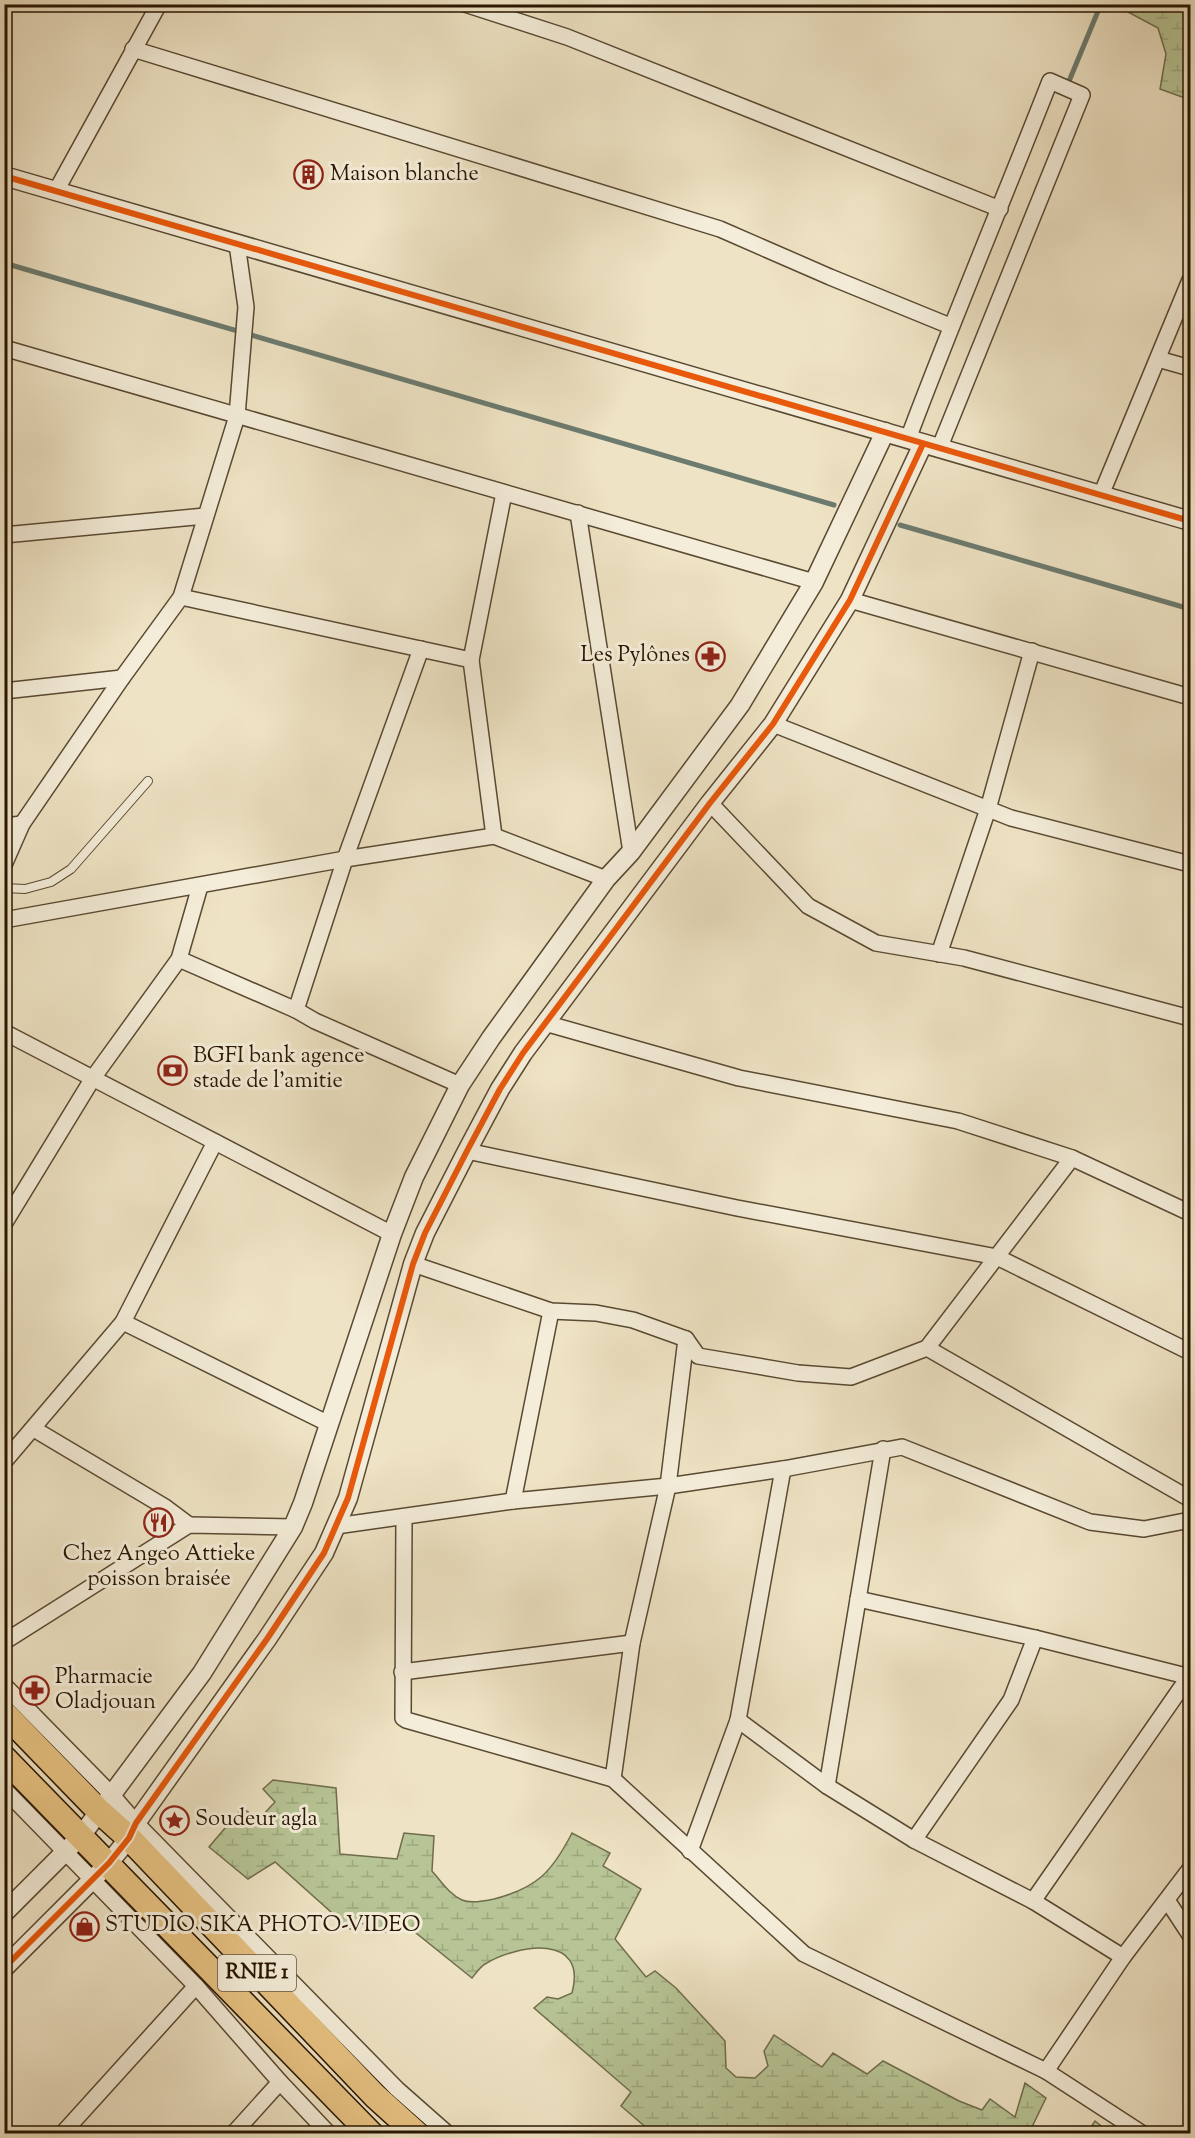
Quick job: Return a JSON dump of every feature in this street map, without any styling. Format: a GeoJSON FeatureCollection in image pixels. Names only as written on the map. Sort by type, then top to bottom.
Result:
{"type":"FeatureCollection","features":[{"type":"Feature","properties":{"kind":"highway","name":"RNIE 1"},"geometry":{"type":"LineString","coordinates":[[4,1713],[105,1803],[375,2097],[417,2133]]}},
{"type":"Feature","properties":{"kind":"highway","name":"RNIE 1"},"geometry":{"type":"LineString","coordinates":[[4,1758],[73,1844],[371,2133]]}},
{"type":"Feature","properties":{"kind":"street"},"geometry":{"type":"LineString","coordinates":[[56,191],[159,4]]}},
{"type":"Feature","properties":{"kind":"street"},"geometry":{"type":"LineString","coordinates":[[465,4],[567,37],[1000,209]]}},
{"type":"Feature","properties":{"kind":"street"},"geometry":{"type":"LineString","coordinates":[[133,49],[720,229],[950,326]]}},
{"type":"Feature","properties":{"kind":"street"},"geometry":{"type":"LineString","coordinates":[[4,1968],[101,1871],[132,1831],[267,1639],[324,1553],[348,1498],[413,1264],[425,1233],[500,1089],[545,1023],[710,803],[774,723],[850,600],[923,444],[1082,95],[1050,81],[1000,209],[950,326],[923,444]]}},
{"type":"Feature","properties":{"kind":"street"},"geometry":{"type":"LineString","coordinates":[[4,177],[1191,521]]}},
{"type":"Feature","properties":{"kind":"street"},"geometry":{"type":"LineString","coordinates":[[4,865],[22,824],[122,678],[181,597],[237,416],[246,307],[237,244]]}},
{"type":"Feature","properties":{"kind":"street"},"geometry":{"type":"LineString","coordinates":[[1101,495],[1191,280]]}},
{"type":"Feature","properties":{"kind":"street"},"geometry":{"type":"LineString","coordinates":[[4,348],[814,582]]}},
{"type":"Feature","properties":{"kind":"street"},"geometry":{"type":"LineString","coordinates":[[1158,359],[1191,368]]}},
{"type":"Feature","properties":{"kind":"street"},"geometry":{"type":"LineString","coordinates":[[4,1913],[73,1844],[202,1673],[292,1527],[303,1503],[392,1234],[414,1177],[460,1085],[491,1038],[606,879],[631,852],[740,705],[814,582],[885,432]]}},
{"type":"Feature","properties":{"kind":"street"},"geometry":{"type":"LineString","coordinates":[[494,836],[471,660],[504,493]]}},
{"type":"Feature","properties":{"kind":"street"},"geometry":{"type":"LineString","coordinates":[[578,513],[631,852]]}},
{"type":"Feature","properties":{"kind":"street"},"geometry":{"type":"LineString","coordinates":[[4,536],[205,516]]}},
{"type":"Feature","properties":{"kind":"street"},"geometry":{"type":"LineString","coordinates":[[181,597],[471,660]]}},
{"type":"Feature","properties":{"kind":"street"},"geometry":{"type":"LineString","coordinates":[[850,600],[1191,697]]}},
{"type":"Feature","properties":{"kind":"street"},"geometry":{"type":"LineString","coordinates":[[296,1010],[345,859],[422,649]]}},
{"type":"Feature","properties":{"kind":"street"},"geometry":{"type":"LineString","coordinates":[[939,954],[988,809],[1032,651]]}},
{"type":"Feature","properties":{"kind":"street"},"geometry":{"type":"LineString","coordinates":[[4,691],[122,678]]}},
{"type":"Feature","properties":{"kind":"street"},"geometry":{"type":"LineString","coordinates":[[774,723],[1011,818],[1191,864]]}},
{"type":"Feature","properties":{"kind":"street"},"geometry":{"type":"LineString","coordinates":[[710,803],[808,906],[876,943],[964,958],[1191,1018]]}},
{"type":"Feature","properties":{"kind":"street"},"geometry":{"type":"LineString","coordinates":[[4,826],[22,824]]}},
{"type":"Feature","properties":{"kind":"street"},"geometry":{"type":"LineString","coordinates":[[4,920],[345,859],[494,836],[606,879]]}},
{"type":"Feature","properties":{"kind":"street"},"geometry":{"type":"LineString","coordinates":[[4,1224],[93,1078],[178,959],[200,886]]}},
{"type":"Feature","properties":{"kind":"street"},"geometry":{"type":"LineString","coordinates":[[178,959],[460,1085]]}},
{"type":"Feature","properties":{"kind":"street"},"geometry":{"type":"LineString","coordinates":[[545,1023],[739,1078],[958,1121],[1072,1158],[1191,1213]]}},
{"type":"Feature","properties":{"kind":"street"},"geometry":{"type":"LineString","coordinates":[[4,1032],[392,1234]]}},
{"type":"Feature","properties":{"kind":"street"},"geometry":{"type":"LineString","coordinates":[[4,1462],[123,1322],[215,1142]]}},
{"type":"Feature","properties":{"kind":"street"},"geometry":{"type":"LineString","coordinates":[[467,1151],[737,1208],[997,1257],[1191,1352]]}},
{"type":"Feature","properties":{"kind":"street"},"geometry":{"type":"LineString","coordinates":[[413,1264],[552,1311],[596,1313],[633,1320],[686,1339],[698,1356],[798,1373],[851,1377],[927,1348],[1072,1158]]}},
{"type":"Feature","properties":{"kind":"street"},"geometry":{"type":"LineString","coordinates":[[513,1501],[552,1311]]}},
{"type":"Feature","properties":{"kind":"street"},"geometry":{"type":"LineString","coordinates":[[123,1322],[329,1424]]}},
{"type":"Feature","properties":{"kind":"street"},"geometry":{"type":"LineString","coordinates":[[613,1779],[632,1643],[668,1486],[686,1339]]}},
{"type":"Feature","properties":{"kind":"street"},"geometry":{"type":"LineString","coordinates":[[927,1348],[1191,1499]]}},
{"type":"Feature","properties":{"kind":"street"},"geometry":{"type":"LineString","coordinates":[[34,1429],[165,1507],[189,1525]]}},
{"type":"Feature","properties":{"kind":"street"},"geometry":{"type":"LineString","coordinates":[[336,1526],[513,1501],[668,1486],[783,1469],[902,1447],[1090,1522],[1143,1529],[1191,1520]]}},
{"type":"Feature","properties":{"kind":"street"},"geometry":{"type":"LineString","coordinates":[[827,1786],[882,1449]]}},
{"type":"Feature","properties":{"kind":"street"},"geometry":{"type":"LineString","coordinates":[[690,1851],[738,1720],[783,1469]]}},
{"type":"Feature","properties":{"kind":"street"},"geometry":{"type":"LineString","coordinates":[[404,1518],[403,1718],[613,1779],[804,1954],[1046,2071],[1143,2133]]}},
{"type":"Feature","properties":{"kind":"street"},"geometry":{"type":"LineString","coordinates":[[4,1642],[189,1525],[292,1527]]}},
{"type":"Feature","properties":{"kind":"street"},"geometry":{"type":"LineString","coordinates":[[858,1599],[1035,1638],[1190,1676],[1033,1901]]}},
{"type":"Feature","properties":{"kind":"street"},"geometry":{"type":"LineString","coordinates":[[914,1840],[1011,1700],[1035,1638]]}},
{"type":"Feature","properties":{"kind":"street"},"geometry":{"type":"LineString","coordinates":[[402,1672],[632,1643]]}},
{"type":"Feature","properties":{"kind":"street"},"geometry":{"type":"LineString","coordinates":[[4,1685],[105,1803]]}},
{"type":"Feature","properties":{"kind":"street"},"geometry":{"type":"LineString","coordinates":[[738,1720],[827,1786],[914,1840],[1033,1901],[1123,1957]]}},
{"type":"Feature","properties":{"kind":"street"},"geometry":{"type":"LineString","coordinates":[[4,1789],[73,1844]]}},
{"type":"Feature","properties":{"kind":"street"},"geometry":{"type":"LineString","coordinates":[[132,1831],[397,2089],[448,2133]]}},
{"type":"Feature","properties":{"kind":"street"},"geometry":{"type":"LineString","coordinates":[[1046,2071],[1123,1957],[1191,1869]]}},
{"type":"Feature","properties":{"kind":"street"},"geometry":{"type":"LineString","coordinates":[[101,1871],[196,1986],[280,2082],[329,2133]]}},
{"type":"Feature","properties":{"kind":"street"},"geometry":{"type":"LineString","coordinates":[[1167,1900],[1191,1935]]}},
{"type":"Feature","properties":{"kind":"street"},"geometry":{"type":"LineString","coordinates":[[62,2133],[196,1986]]}},
{"type":"Feature","properties":{"kind":"street"},"geometry":{"type":"LineString","coordinates":[[234,2133],[280,2082]]}},
{"type":"Feature","properties":{"kind":"lane"},"geometry":{"type":"LineString","coordinates":[[4,888],[25,889],[51,882],[71,869],[148,781]]}},
{"type":"Feature","properties":{"kind":"green space"},"geometry":{"type":"Polygon","coordinates":[[[1115,5],[1190,5],[1190,100],[1160,89],[1166,54],[1158,28],[1115,5]]]}},
{"type":"Feature","properties":{"kind":"green space"},"geometry":{"type":"Polygon","coordinates":[[[273,1780],[336,1788],[340,1854],[397,1859],[404,1833],[434,1836],[432,1871],[449,1891],[466,1901],[478,1902],[494,1899],[522,1890],[532,1884],[550,1868],[572,1833],[610,1853],[603,1866],[641,1889],[615,1939],[646,1977],[655,1971],[676,1988],[725,2041],[726,2068],[736,2077],[755,2078],[768,2066],[764,2051],[774,2035],[822,2067],[833,2053],[867,2074],[883,2061],[959,2101],[982,2110],[990,2099],[1015,2117],[1025,2083],[1046,2098],[1029,2133],[666,2134],[648,2129],[621,2106],[631,2092],[534,2008],[547,1997],[558,1999],[572,1993],[574,1974],[570,1960],[560,1952],[531,1949],[515,1952],[485,1964],[472,1978],[401,1921],[386,1932],[358,1922],[350,1929],[275,1862],[248,1879],[209,1847],[242,1808],[259,1819],[275,1802],[263,1789],[273,1780]]]}},
{"type":"Feature","properties":{"kind":"green space"},"geometry":{"type":"Polygon","coordinates":[[[1095,2121],[1110,2133],[1087,2133],[1095,2121]]]}},
{"type":"Feature","properties":{"kind":"waterway"},"geometry":{"type":"LineString","coordinates":[[1067,86],[1101,4]]}},
{"type":"Feature","properties":{"kind":"waterway"},"geometry":{"type":"LineString","coordinates":[[4,263],[834,505]]}},
{"type":"Feature","properties":{"kind":"waterway"},"geometry":{"type":"LineString","coordinates":[[900,525],[1190,609]]}},
{"type":"Feature","properties":{"kind":"cycle path"},"geometry":{"type":"LineString","coordinates":[[4,176],[1190,521]]}},
{"type":"Feature","properties":{"kind":"cycle path"},"geometry":{"type":"LineString","coordinates":[[4,1968],[109,1863],[129,1838],[136,1823],[267,1639],[324,1553],[348,1498],[413,1264],[425,1233],[500,1089],[523,1053],[710,803],[773,724],[850,600],[923,444]]}},
{"type":"Feature","properties":{"kind":"place","name":"Maison blanche"},"geometry":{"type":"Point","coordinates":[309,175]}},
{"type":"Feature","properties":{"kind":"place","name":"Les Pylônes"},"geometry":{"type":"Point","coordinates":[711,656]}},
{"type":"Feature","properties":{"kind":"place","name":"BGFI bank agence stade de l'amitie"},"geometry":{"type":"Point","coordinates":[172,1070]}},
{"type":"Feature","properties":{"kind":"place","name":"Chez Angeo Attieke poisson braisée"},"geometry":{"type":"Point","coordinates":[159,1523]}},
{"type":"Feature","properties":{"kind":"place","name":"Pharmacie Oladjouan"},"geometry":{"type":"Point","coordinates":[34,1691]}},
{"type":"Feature","properties":{"kind":"place","name":"Soudeur agla"},"geometry":{"type":"Point","coordinates":[174,1820]}},
{"type":"Feature","properties":{"kind":"place","name":"STUDIO SIKA PHOTO-VIDEO"},"geometry":{"type":"Point","coordinates":[84,1926]}}]}
